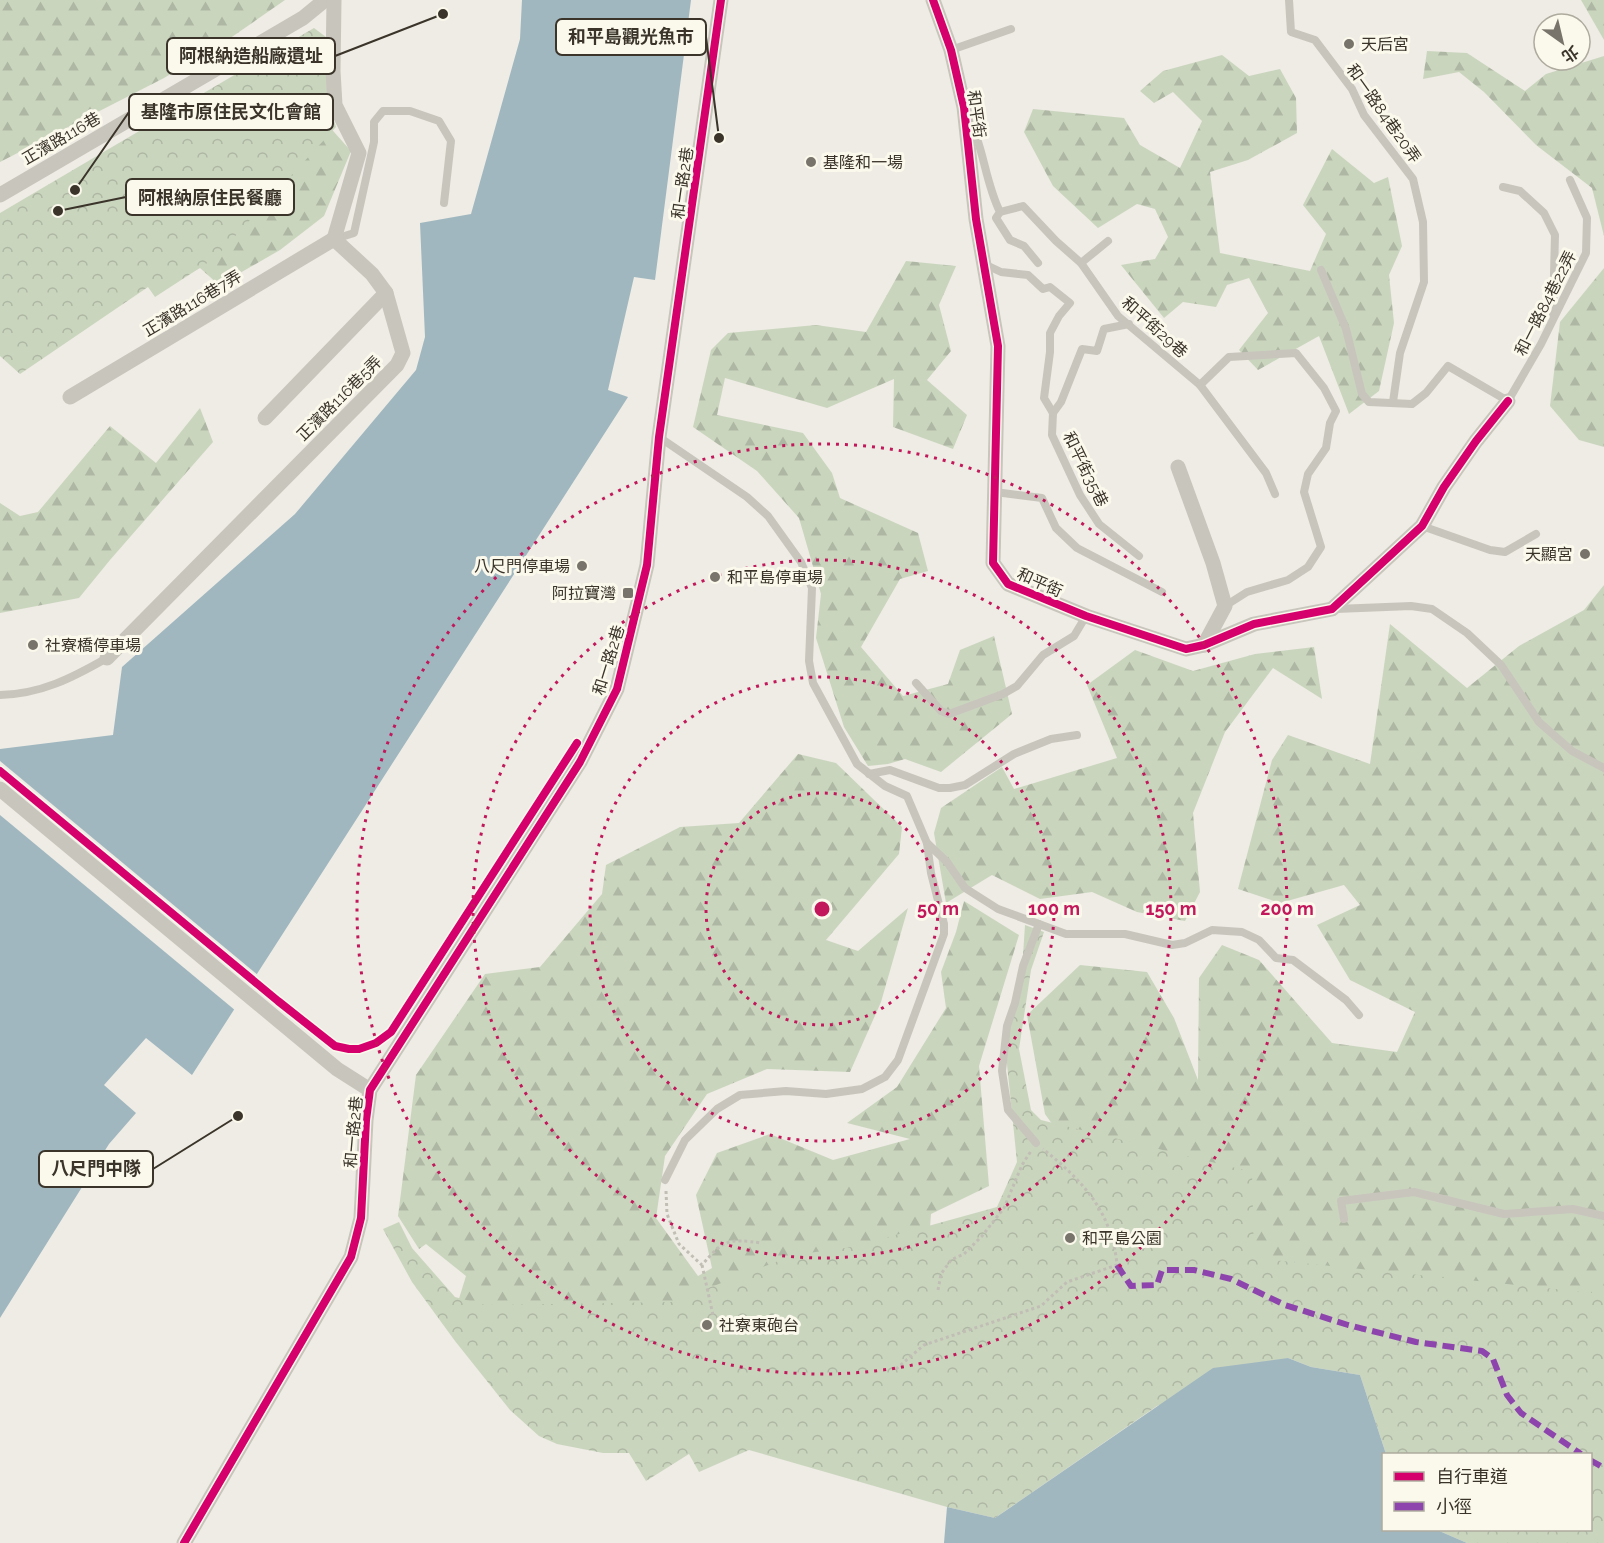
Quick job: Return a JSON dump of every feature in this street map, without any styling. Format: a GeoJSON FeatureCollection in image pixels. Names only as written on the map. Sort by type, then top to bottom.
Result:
{"type":"FeatureCollection","features":[{"type":"Feature","properties":{"kind":"street","name":"正濱路116巷"},"geometry":{"type":"LineString","coordinates":[[0,195],[303,18],[325,0]]}},
{"type":"Feature","properties":{"kind":"street"},"geometry":{"type":"LineString","coordinates":[[334,0],[335,105],[359,153],[334,239]]}},
{"type":"Feature","properties":{"kind":"street","name":"和一路2巷"},"geometry":{"type":"LineString","coordinates":[[184,1543],[351,1257],[361,1218],[366,1120],[370,1090],[580,762],[616,689],[647,565],[659,437],[721,0]]}},
{"type":"Feature","properties":{"kind":"street","name":"和平街"},"geometry":{"type":"LineString","coordinates":[[933,0],[951,50],[964,107],[973,196],[998,346],[993,562],[1008,584],[1086,616],[1186,649],[1204,645],[1254,624],[1332,609]]}},
{"type":"Feature","properties":{"kind":"street","name":"正濱路116巷5弄"},"geometry":{"type":"LineString","coordinates":[[107,658],[397,365],[403,353],[386,293],[372,274],[334,239]]}},
{"type":"Feature","properties":{"kind":"street","name":"正濱路116巷7弄"},"geometry":{"type":"LineString","coordinates":[[70,397],[334,239]]}},
{"type":"Feature","properties":{"kind":"street"},"geometry":{"type":"LineString","coordinates":[[265,418],[386,293]]}},
{"type":"Feature","properties":{"kind":"street"},"geometry":{"type":"LineString","coordinates":[[1332,609],[1422,526],[1444,487],[1508,401]]}},
{"type":"Feature","properties":{"kind":"street"},"geometry":{"type":"LineString","coordinates":[[1178,467],[1225,606],[1204,645]]}},
{"type":"Feature","properties":{"kind":"street"},"geometry":{"type":"LineString","coordinates":[[0,789],[337,1069],[370,1090]]}},
{"type":"Feature","properties":{"kind":"lane","name":"和一路84巷20弄"},"geometry":{"type":"LineString","coordinates":[[1289,0],[1291,32],[1315,40],[1353,89],[1365,115],[1413,179],[1423,222],[1424,282],[1400,353],[1393,402]]}},
{"type":"Feature","properties":{"kind":"lane"},"geometry":{"type":"LineString","coordinates":[[951,50],[1011,29]]}},
{"type":"Feature","properties":{"kind":"lane"},"geometry":{"type":"LineString","coordinates":[[964,107],[977,133],[991,194],[1000,212],[996,218],[1010,240],[1024,246],[1038,263]]}},
{"type":"Feature","properties":{"kind":"lane"},"geometry":{"type":"LineString","coordinates":[[334,239],[354,233],[374,142],[374,122],[382,111],[410,111],[439,122],[450,141],[444,203]]}},
{"type":"Feature","properties":{"kind":"lane","name":"和一路84巷22弄"},"geometry":{"type":"LineString","coordinates":[[1508,401],[1541,344],[1586,253],[1587,218],[1570,180]]}},
{"type":"Feature","properties":{"kind":"lane"},"geometry":{"type":"LineString","coordinates":[[1503,187],[1520,191],[1544,213],[1555,235],[1553,319]]}},
{"type":"Feature","properties":{"kind":"lane","name":"和平街29巷"},"geometry":{"type":"LineString","coordinates":[[1000,212],[1023,206],[1056,241],[1081,263],[1118,316],[1200,385],[1266,473],[1275,494]]}},
{"type":"Feature","properties":{"kind":"lane"},"geometry":{"type":"LineString","coordinates":[[1081,263],[1108,241]]}},
{"type":"Feature","properties":{"kind":"lane","name":"和平街35巷"},"geometry":{"type":"LineString","coordinates":[[983,264],[1001,272],[1028,275],[1043,289],[1050,287],[1070,303],[1059,316],[1050,333],[1044,398],[1053,413],[1053,435],[1080,495],[1099,524],[1139,556]]}},
{"type":"Feature","properties":{"kind":"lane"},"geometry":{"type":"LineString","coordinates":[[1321,270],[1346,329],[1362,394],[1369,402],[1412,404],[1426,393],[1448,366],[1508,401]]}},
{"type":"Feature","properties":{"kind":"lane"},"geometry":{"type":"LineString","coordinates":[[1053,413],[1062,402],[1082,349],[1097,351],[1104,329],[1129,324]]}},
{"type":"Feature","properties":{"kind":"lane"},"geometry":{"type":"LineString","coordinates":[[1200,385],[1229,357],[1296,353],[1324,388],[1336,411],[1330,423],[1326,448],[1308,474],[1304,492],[1321,547],[1308,567],[1288,580],[1247,592],[1225,606]]}},
{"type":"Feature","properties":{"kind":"lane"},"geometry":{"type":"LineString","coordinates":[[659,437],[747,497],[768,516],[801,562],[812,588],[809,661],[813,683],[857,764],[885,786],[908,796],[927,843],[931,873],[944,924],[944,934],[898,1060],[885,1077],[862,1089],[826,1094],[786,1091],[740,1095],[717,1110],[685,1140],[665,1180]]}},
{"type":"Feature","properties":{"kind":"lane"},"geometry":{"type":"LineString","coordinates":[[995,492],[1042,498],[1056,528],[1077,548],[1162,592]]}},
{"type":"Feature","properties":{"kind":"lane"},"geometry":{"type":"LineString","coordinates":[[1422,526],[1490,550],[1505,552],[1536,534]]}},
{"type":"Feature","properties":{"kind":"lane"},"geometry":{"type":"LineString","coordinates":[[1332,609],[1411,606],[1432,609],[1467,633],[1501,664],[1539,722],[1572,751],[1604,768]]}},
{"type":"Feature","properties":{"kind":"lane"},"geometry":{"type":"LineString","coordinates":[[916,683],[941,711],[949,714],[1003,694],[1017,686],[1043,655],[1074,636],[1086,616]]}},
{"type":"Feature","properties":{"kind":"lane","name":"正濱路116巷5弄"},"geometry":{"type":"LineString","coordinates":[[0,694],[19,694],[62,683],[107,658]]}},
{"type":"Feature","properties":{"kind":"lane"},"geometry":{"type":"LineString","coordinates":[[869,774],[890,770],[939,788],[950,788],[965,784],[1014,754],[1051,739],[1077,735]]}},
{"type":"Feature","properties":{"kind":"lane"},"geometry":{"type":"LineString","coordinates":[[927,843],[947,862],[965,888],[998,909],[1066,934],[1125,934],[1172,945],[1185,943],[1212,930],[1242,932],[1259,940],[1276,958],[1293,960],[1346,1000],[1359,1015]]}},
{"type":"Feature","properties":{"kind":"lane"},"geometry":{"type":"LineString","coordinates":[[1036,1143],[1008,1110],[1002,1071],[1007,1026],[1015,1003],[1023,966],[1039,924]]}},
{"type":"Feature","properties":{"kind":"lane"},"geometry":{"type":"LineString","coordinates":[[1344,1219],[1341,1201],[1414,1192],[1504,1214],[1573,1209],[1604,1216]]}},
{"type":"Feature","properties":{"kind":"path"},"geometry":{"type":"LineString","coordinates":[[896,1369],[924,1345],[1041,1306],[1067,1282],[1117,1265],[1115,1246],[1107,1220],[1078,1179],[1036,1143],[1022,1165],[1004,1208],[964,1254],[951,1260],[941,1274],[938,1290]]}},
{"type":"Feature","properties":{"kind":"path"},"geometry":{"type":"LineString","coordinates":[[665,1180],[667,1214],[679,1244],[702,1265],[713,1315]]}},
{"type":"Feature","properties":{"kind":"path"},"geometry":{"type":"LineString","coordinates":[[702,1265],[718,1246],[734,1240],[762,1243]]}},
{"type":"Feature","properties":{"kind":"green space"},"geometry":{"type":"Polygon","coordinates":[[[0,0],[285,0],[226,41],[164,78],[0,162],[0,0]]]}},
{"type":"Feature","properties":{"kind":"green space"},"geometry":{"type":"Polygon","coordinates":[[[1581,0],[1604,0],[1604,40],[1592,19],[1592,12],[1588,12],[1581,0]]]}},
{"type":"Feature","properties":{"kind":"green space"},"geometry":{"type":"Polygon","coordinates":[[[314,28],[326,37],[329,103],[336,127],[215,258],[155,297],[148,287],[20,374],[0,356],[0,213],[314,28]]]}},
{"type":"Feature","properties":{"kind":"green space"},"geometry":{"type":"Polygon","coordinates":[[[1427,51],[1467,53],[1525,91],[1546,74],[1552,72],[1592,72],[1592,60],[1604,56],[1604,236],[1592,188],[1536,145],[1484,92],[1459,72],[1423,79],[1427,51]]]}},
{"type":"Feature","properties":{"kind":"green space"},"geometry":{"type":"Polygon","coordinates":[[[1222,55],[1249,76],[1280,69],[1296,98],[1297,133],[1248,160],[1210,172],[1220,253],[1310,271],[1326,234],[1303,205],[1332,149],[1374,183],[1388,177],[1402,246],[1389,275],[1394,323],[1379,391],[1349,414],[1319,336],[1258,370],[1239,350],[1268,313],[1249,278],[1227,285],[1216,307],[1183,302],[1164,318],[1121,265],[1155,259],[1168,237],[1155,209],[1137,204],[1098,228],[1053,186],[1024,132],[1033,109],[1124,118],[1140,145],[1180,168],[1202,121],[1173,92],[1154,103],[1140,91],[1163,71],[1222,55]]]}},
{"type":"Feature","properties":{"kind":"green space"},"geometry":{"type":"Polygon","coordinates":[[[326,123],[351,151],[324,216],[280,250],[219,285],[200,268],[158,291],[149,283],[326,123]]]}},
{"type":"Feature","properties":{"kind":"green space"},"geometry":{"type":"Polygon","coordinates":[[[906,261],[956,266],[939,305],[951,351],[927,380],[967,415],[953,449],[893,427],[894,379],[827,408],[725,378],[717,415],[803,433],[832,473],[840,498],[918,533],[928,571],[900,579],[861,647],[903,696],[948,684],[960,650],[994,636],[1012,714],[941,772],[905,759],[868,766],[844,727],[816,638],[821,594],[799,518],[757,471],[693,427],[711,350],[728,333],[816,325],[866,332],[906,261]]]}},
{"type":"Feature","properties":{"kind":"green space"},"geometry":{"type":"Polygon","coordinates":[[[1604,268],[1604,447],[1579,440],[1550,406],[1560,322],[1604,268]]]}},
{"type":"Feature","properties":{"kind":"green space"},"geometry":{"type":"Polygon","coordinates":[[[200,408],[213,442],[79,598],[0,613],[0,503],[20,516],[38,512],[110,426],[156,463],[200,408]]]}},
{"type":"Feature","properties":{"kind":"green space"},"geometry":{"type":"Polygon","coordinates":[[[1604,585],[1604,1341],[1131,1235],[1045,1114],[1027,1015],[1080,965],[1147,972],[1174,1018],[1198,1080],[1199,978],[1222,945],[1259,960],[1332,1043],[1397,1052],[1415,1012],[1350,980],[1317,925],[1360,905],[1344,885],[1280,903],[1238,889],[1272,760],[1288,735],[1370,764],[1390,624],[1467,688],[1519,646],[1584,610],[1604,585]]]}},
{"type":"Feature","properties":{"kind":"green space"},"geometry":{"type":"Polygon","coordinates":[[[1314,647],[1322,699],[1273,668],[1225,732],[1193,813],[1200,892],[1185,921],[1137,912],[1092,892],[1040,899],[992,875],[946,903],[934,833],[941,808],[1002,767],[1014,789],[1117,758],[1087,685],[1135,650],[1193,671],[1255,654],[1314,647]]]}},
{"type":"Feature","properties":{"kind":"green space"},"geometry":{"type":"Polygon","coordinates":[[[798,754],[836,763],[902,827],[899,854],[826,940],[858,951],[908,908],[881,1002],[850,1072],[767,1069],[707,1094],[665,1156],[656,1218],[698,1276],[712,1268],[696,1195],[717,1153],[770,1134],[833,1160],[910,1139],[847,1123],[897,1087],[946,1008],[941,972],[956,932],[964,901],[1019,935],[979,1066],[989,1186],[931,1214],[924,1310],[453,1318],[466,1276],[426,1244],[419,1249],[398,1216],[416,1075],[485,974],[540,967],[602,894],[606,865],[680,827],[739,823],[798,754]]]}},
{"type":"Feature","properties":{"kind":"green space","name":"和平島公園"},"geometry":{"type":"Polygon","coordinates":[[[1025,925],[1044,932],[1031,970],[1019,1049],[1031,1110],[1041,1120],[1252,1172],[1254,1258],[1604,1294],[1604,1543],[1467,1543],[1439,1531],[1592,1531],[1592,1453],[1386,1453],[1360,1375],[1311,1367],[1288,1358],[1157,1406],[995,1518],[947,1507],[749,1450],[699,1472],[689,1454],[646,1481],[629,1453],[603,1453],[557,1444],[539,1436],[510,1410],[412,1282],[383,1229],[399,1222],[412,1248],[455,1297],[485,1305],[672,1302],[794,1255],[852,1247],[997,1207],[1017,1162],[1004,1035],[1023,955],[1025,925]]]}},
{"type":"Feature","properties":{"kind":"water"},"geometry":{"type":"Polygon","coordinates":[[[522,0],[691,0],[655,280],[634,277],[608,390],[628,397],[192,1075],[146,1038],[104,1085],[136,1113],[109,1144],[0,1318],[0,749],[113,735],[122,667],[295,514],[416,370],[425,337],[420,223],[471,214],[520,39],[522,0]]]}},
{"type":"Feature","properties":{"kind":"water"},"geometry":{"type":"Polygon","coordinates":[[[1288,1358],[1311,1367],[1360,1375],[1386,1453],[1382,1453],[1382,1531],[1439,1531],[1467,1543],[944,1543],[947,1507],[995,1518],[1213,1368],[1288,1358]]]}},
{"type":"Feature","properties":{"kind":"pier"},"geometry":{"type":"Polygon","coordinates":[[[0,761],[259,976],[236,1011],[0,815],[0,761]]]}},
{"type":"Feature","properties":{"kind":"marked path"},"geometry":{"type":"LineString","coordinates":[[1117,1265],[1131,1286],[1157,1285],[1162,1270],[1194,1270],[1231,1279],[1285,1305],[1348,1325],[1416,1342],[1482,1351],[1493,1359],[1507,1395],[1521,1413],[1580,1453]]}},
{"type":"Feature","properties":{"kind":"marked path"},"geometry":{"type":"LineString","coordinates":[[1592,1461],[1604,1468]]}},
{"type":"Feature","properties":{"kind":"cycle path"},"geometry":{"type":"LineString","coordinates":[[184,1543],[351,1257],[361,1218],[366,1120],[370,1090],[580,762],[617,689],[647,565],[659,437],[721,0]]}},
{"type":"Feature","properties":{"kind":"cycle path"},"geometry":{"type":"LineString","coordinates":[[933,0],[951,50],[964,107],[976,219],[998,346],[993,563],[1008,584],[1086,616],[1186,649],[1204,645],[1254,624],[1332,609],[1422,526],[1444,487],[1508,401]]}},
{"type":"Feature","properties":{"kind":"cycle path"},"geometry":{"type":"LineString","coordinates":[[0,771],[335,1046],[359,1049],[376,1043],[391,1032],[577,743]]}},
{"type":"Feature","properties":{"kind":"place","name":"阿根納造船廠遺址"},"geometry":{"type":"Point","coordinates":[443,14]}},
{"type":"Feature","properties":{"kind":"place","name":"天后宮"},"geometry":{"type":"Point","coordinates":[1349,44]}},
{"type":"Feature","properties":{"kind":"place","name":"和平島觀光魚市"},"geometry":{"type":"Point","coordinates":[719,138]}},
{"type":"Feature","properties":{"kind":"place","name":"基隆和一場"},"geometry":{"type":"Point","coordinates":[811,162]}},
{"type":"Feature","properties":{"kind":"place","name":"基隆市原住民文化會館"},"geometry":{"type":"Point","coordinates":[75,190]}},
{"type":"Feature","properties":{"kind":"place","name":"阿根納原住民餐廳"},"geometry":{"type":"Point","coordinates":[58,211]}},
{"type":"Feature","properties":{"kind":"place","name":"天顯宮"},"geometry":{"type":"Point","coordinates":[1585,554]}},
{"type":"Feature","properties":{"kind":"place","name":"八尺門停車場"},"geometry":{"type":"Point","coordinates":[582,566]}},
{"type":"Feature","properties":{"kind":"place","name":"和平島停車場"},"geometry":{"type":"Point","coordinates":[715,577]}},
{"type":"Feature","properties":{"kind":"place","name":"阿拉寶灣"},"geometry":{"type":"Point","coordinates":[628,593]}},
{"type":"Feature","properties":{"kind":"place","name":"社寮橋停車場"},"geometry":{"type":"Point","coordinates":[33,645]}},
{"type":"Feature","properties":{"kind":"place","name":"八尺門中隊"},"geometry":{"type":"Point","coordinates":[238,1116]}},
{"type":"Feature","properties":{"kind":"place","name":"和平島公園"},"geometry":{"type":"Point","coordinates":[1070,1238]}},
{"type":"Feature","properties":{"kind":"place","name":"社寮東砲台"},"geometry":{"type":"Point","coordinates":[707,1325]}}]}
